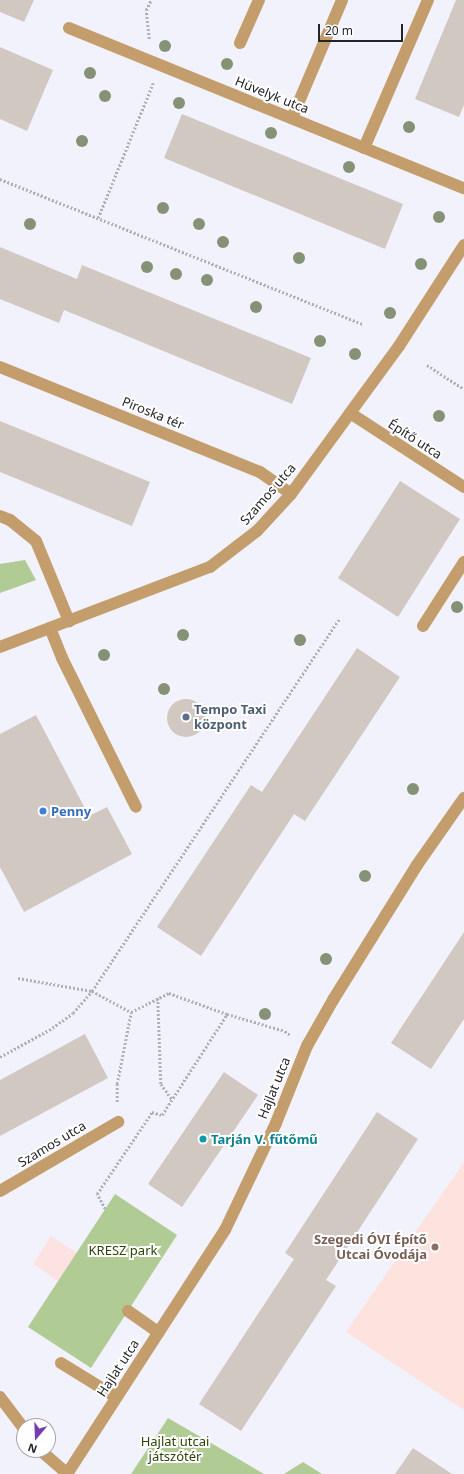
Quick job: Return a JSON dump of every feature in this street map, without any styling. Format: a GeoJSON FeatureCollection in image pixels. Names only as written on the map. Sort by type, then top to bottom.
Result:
{"type":"FeatureCollection","features":[{"type":"Feature","properties":{"kind":"street"},"geometry":{"type":"LineString","coordinates":[[240,44],[259,0]]}},
{"type":"Feature","properties":{"kind":"street"},"geometry":{"type":"LineString","coordinates":[[292,118],[342,0]]}},
{"type":"Feature","properties":{"kind":"street"},"geometry":{"type":"LineString","coordinates":[[364,148],[428,0]]}},
{"type":"Feature","properties":{"kind":"street","name":"Hüvelyk utca"},"geometry":{"type":"LineString","coordinates":[[68,28],[464,188]]}},
{"type":"Feature","properties":{"kind":"street","name":"Szamos utca"},"geometry":{"type":"LineString","coordinates":[[0,647],[210,567],[257,531],[290,494],[399,346],[464,245]]}},
{"type":"Feature","properties":{"kind":"street","name":"Piroska tér"},"geometry":{"type":"LineString","coordinates":[[0,367],[260,472],[290,494]]}},
{"type":"Feature","properties":{"kind":"street","name":"Építő utca"},"geometry":{"type":"LineString","coordinates":[[350,413],[464,487]]}},
{"type":"Feature","properties":{"kind":"street"},"geometry":{"type":"LineString","coordinates":[[0,516],[10,520],[36,541],[69,621]]}},
{"type":"Feature","properties":{"kind":"street"},"geometry":{"type":"LineString","coordinates":[[423,626],[464,562]]}},
{"type":"Feature","properties":{"kind":"street"},"geometry":{"type":"LineString","coordinates":[[50,628],[62,658],[136,807]]}},
{"type":"Feature","properties":{"kind":"street","name":"Hajlat utca"},"geometry":{"type":"LineString","coordinates":[[67,1474],[225,1230],[276,1123],[307,1046],[333,1000],[413,872],[464,798]]}},
{"type":"Feature","properties":{"kind":"street","name":"Szamos utca"},"geometry":{"type":"LineString","coordinates":[[0,1191],[118,1122]]}},
{"type":"Feature","properties":{"kind":"street"},"geometry":{"type":"LineString","coordinates":[[128,1311],[158,1332]]}},
{"type":"Feature","properties":{"kind":"street"},"geometry":{"type":"LineString","coordinates":[[61,1363],[116,1397]]}},
{"type":"Feature","properties":{"kind":"street"},"geometry":{"type":"LineString","coordinates":[[0,1397],[16,1418]]}},
{"type":"Feature","properties":{"kind":"street"},"geometry":{"type":"LineString","coordinates":[[49,1458],[67,1474]]}},
{"type":"Feature","properties":{"kind":"path"},"geometry":{"type":"LineString","coordinates":[[98,218],[156,64],[146,10],[151,0]]}},
{"type":"Feature","properties":{"kind":"path"},"geometry":{"type":"LineString","coordinates":[[0,179],[363,324]]}},
{"type":"Feature","properties":{"kind":"path"},"geometry":{"type":"LineString","coordinates":[[427,365],[464,389]]}},
{"type":"Feature","properties":{"kind":"path"},"geometry":{"type":"LineString","coordinates":[[0,1056],[61,1022],[73,1013],[92,991],[340,618]]}},
{"type":"Feature","properties":{"kind":"path"},"geometry":{"type":"LineString","coordinates":[[18,978],[92,991],[131,1012]]}},
{"type":"Feature","properties":{"kind":"path"},"geometry":{"type":"LineString","coordinates":[[131,1012],[168,993],[227,1014],[285,1031],[307,1046]]}},
{"type":"Feature","properties":{"kind":"path"},"geometry":{"type":"LineString","coordinates":[[158,998],[161,1084],[172,1099]]}},
{"type":"Feature","properties":{"kind":"path"},"geometry":{"type":"LineString","coordinates":[[118,1122],[117,1084],[131,1012]]}},
{"type":"Feature","properties":{"kind":"path"},"geometry":{"type":"LineString","coordinates":[[105,1209],[96,1194],[152,1112],[162,1115],[227,1014]]}},
{"type":"Feature","properties":{"kind":"shaded area","name":"Szegedi ÓVI Építő Utcai Óvodája"},"geometry":{"type":"Polygon","coordinates":[[[464,1162],[464,1410],[346,1332],[464,1162]]]}},
{"type":"Feature","properties":{"kind":"shaded area"},"geometry":{"type":"Polygon","coordinates":[[[51,1236],[77,1253],[58,1281],[33,1264],[51,1236]]]}},
{"type":"Feature","properties":{"kind":"green space"},"geometry":{"type":"Polygon","coordinates":[[[25,560],[36,580],[0,593],[0,564],[25,560]]]}},
{"type":"Feature","properties":{"kind":"green space","name":"KRESZ park"},"geometry":{"type":"Polygon","coordinates":[[[115,1194],[177,1235],[91,1368],[28,1327],[115,1194]]]}},
{"type":"Feature","properties":{"kind":"green space","name":"Hajlat utcai játszótér"},"geometry":{"type":"Polygon","coordinates":[[[168,1418],[264,1474],[131,1474],[168,1418]]]}},
{"type":"Feature","properties":{"kind":"green space"},"geometry":{"type":"Polygon","coordinates":[[[303,1462],[322,1474],[284,1474],[303,1462]]]}},
{"type":"Feature","properties":{"kind":"building"},"geometry":{"type":"Polygon","coordinates":[[[0,0],[34,0],[24,22],[0,12],[0,0]]]}},
{"type":"Feature","properties":{"kind":"building"},"geometry":{"type":"Polygon","coordinates":[[[456,0],[464,0],[464,105],[459,117],[415,99],[456,0]]]}},
{"type":"Feature","properties":{"kind":"building"},"geometry":{"type":"Polygon","coordinates":[[[0,47],[53,70],[27,131],[0,119],[0,47]]]}},
{"type":"Feature","properties":{"kind":"building"},"geometry":{"type":"Polygon","coordinates":[[[182,114],[403,204],[385,249],[164,158],[182,114]]]}},
{"type":"Feature","properties":{"kind":"building"},"geometry":{"type":"Polygon","coordinates":[[[0,247],[77,279],[82,265],[311,358],[292,404],[64,310],[59,323],[0,299],[0,247]]]}},
{"type":"Feature","properties":{"kind":"building"},"geometry":{"type":"Polygon","coordinates":[[[0,421],[150,482],[132,526],[0,472],[0,421]]]}},
{"type":"Feature","properties":{"kind":"building"},"geometry":{"type":"Polygon","coordinates":[[[400,481],[460,519],[398,617],[338,578],[400,481]]]}},
{"type":"Feature","properties":{"kind":"building"},"geometry":{"type":"Polygon","coordinates":[[[357,648],[400,677],[305,821],[294,814],[201,956],[157,927],[251,785],[262,792],[357,648]]]}},
{"type":"Feature","properties":{"kind":"building","name":"Tempo Taxi központ"},"geometry":{"type":"Polygon","coordinates":[[[182,699],[190,699],[200,704],[204,711],[204,725],[200,732],[190,737],[182,737],[172,732],[170,729],[167,722],[167,714],[172,704],[175,702],[182,699]]]}},
{"type":"Feature","properties":{"kind":"building","name":"Penny"},"geometry":{"type":"Polygon","coordinates":[[[36,715],[89,816],[107,807],[132,854],[24,912],[0,867],[0,734],[36,715]]]}},
{"type":"Feature","properties":{"kind":"building"},"geometry":{"type":"Polygon","coordinates":[[[464,932],[464,1019],[431,1069],[391,1043],[464,932]]]}},
{"type":"Feature","properties":{"kind":"building"},"geometry":{"type":"Polygon","coordinates":[[[85,1034],[108,1078],[0,1136],[0,1080],[85,1034]]]}},
{"type":"Feature","properties":{"kind":"building","name":"Tarján V. fűtőmű"},"geometry":{"type":"Polygon","coordinates":[[[224,1072],[258,1095],[182,1207],[148,1184],[224,1072]]]}},
{"type":"Feature","properties":{"kind":"building"},"geometry":{"type":"Polygon","coordinates":[[[377,1112],[418,1139],[326,1280],[336,1286],[241,1431],[199,1404],[294,1259],[285,1253],[377,1112]]]}},
{"type":"Feature","properties":{"kind":"building"},"geometry":{"type":"Polygon","coordinates":[[[413,1448],[452,1474],[395,1474],[413,1448]]]}},
{"type":"Feature","properties":{"kind":"place","name":"Tempo Taxi központ"},"geometry":{"type":"Point","coordinates":[186,717]}},
{"type":"Feature","properties":{"kind":"place","name":"Penny"},"geometry":{"type":"Point","coordinates":[43,811]}},
{"type":"Feature","properties":{"kind":"place","name":"Tarján V. fűtőmű"},"geometry":{"type":"Point","coordinates":[203,1139]}},
{"type":"Feature","properties":{"kind":"place","name":"Szegedi ÓVI Építő Utcai Óvodája"},"geometry":{"type":"Point","coordinates":[435,1247]}}]}
